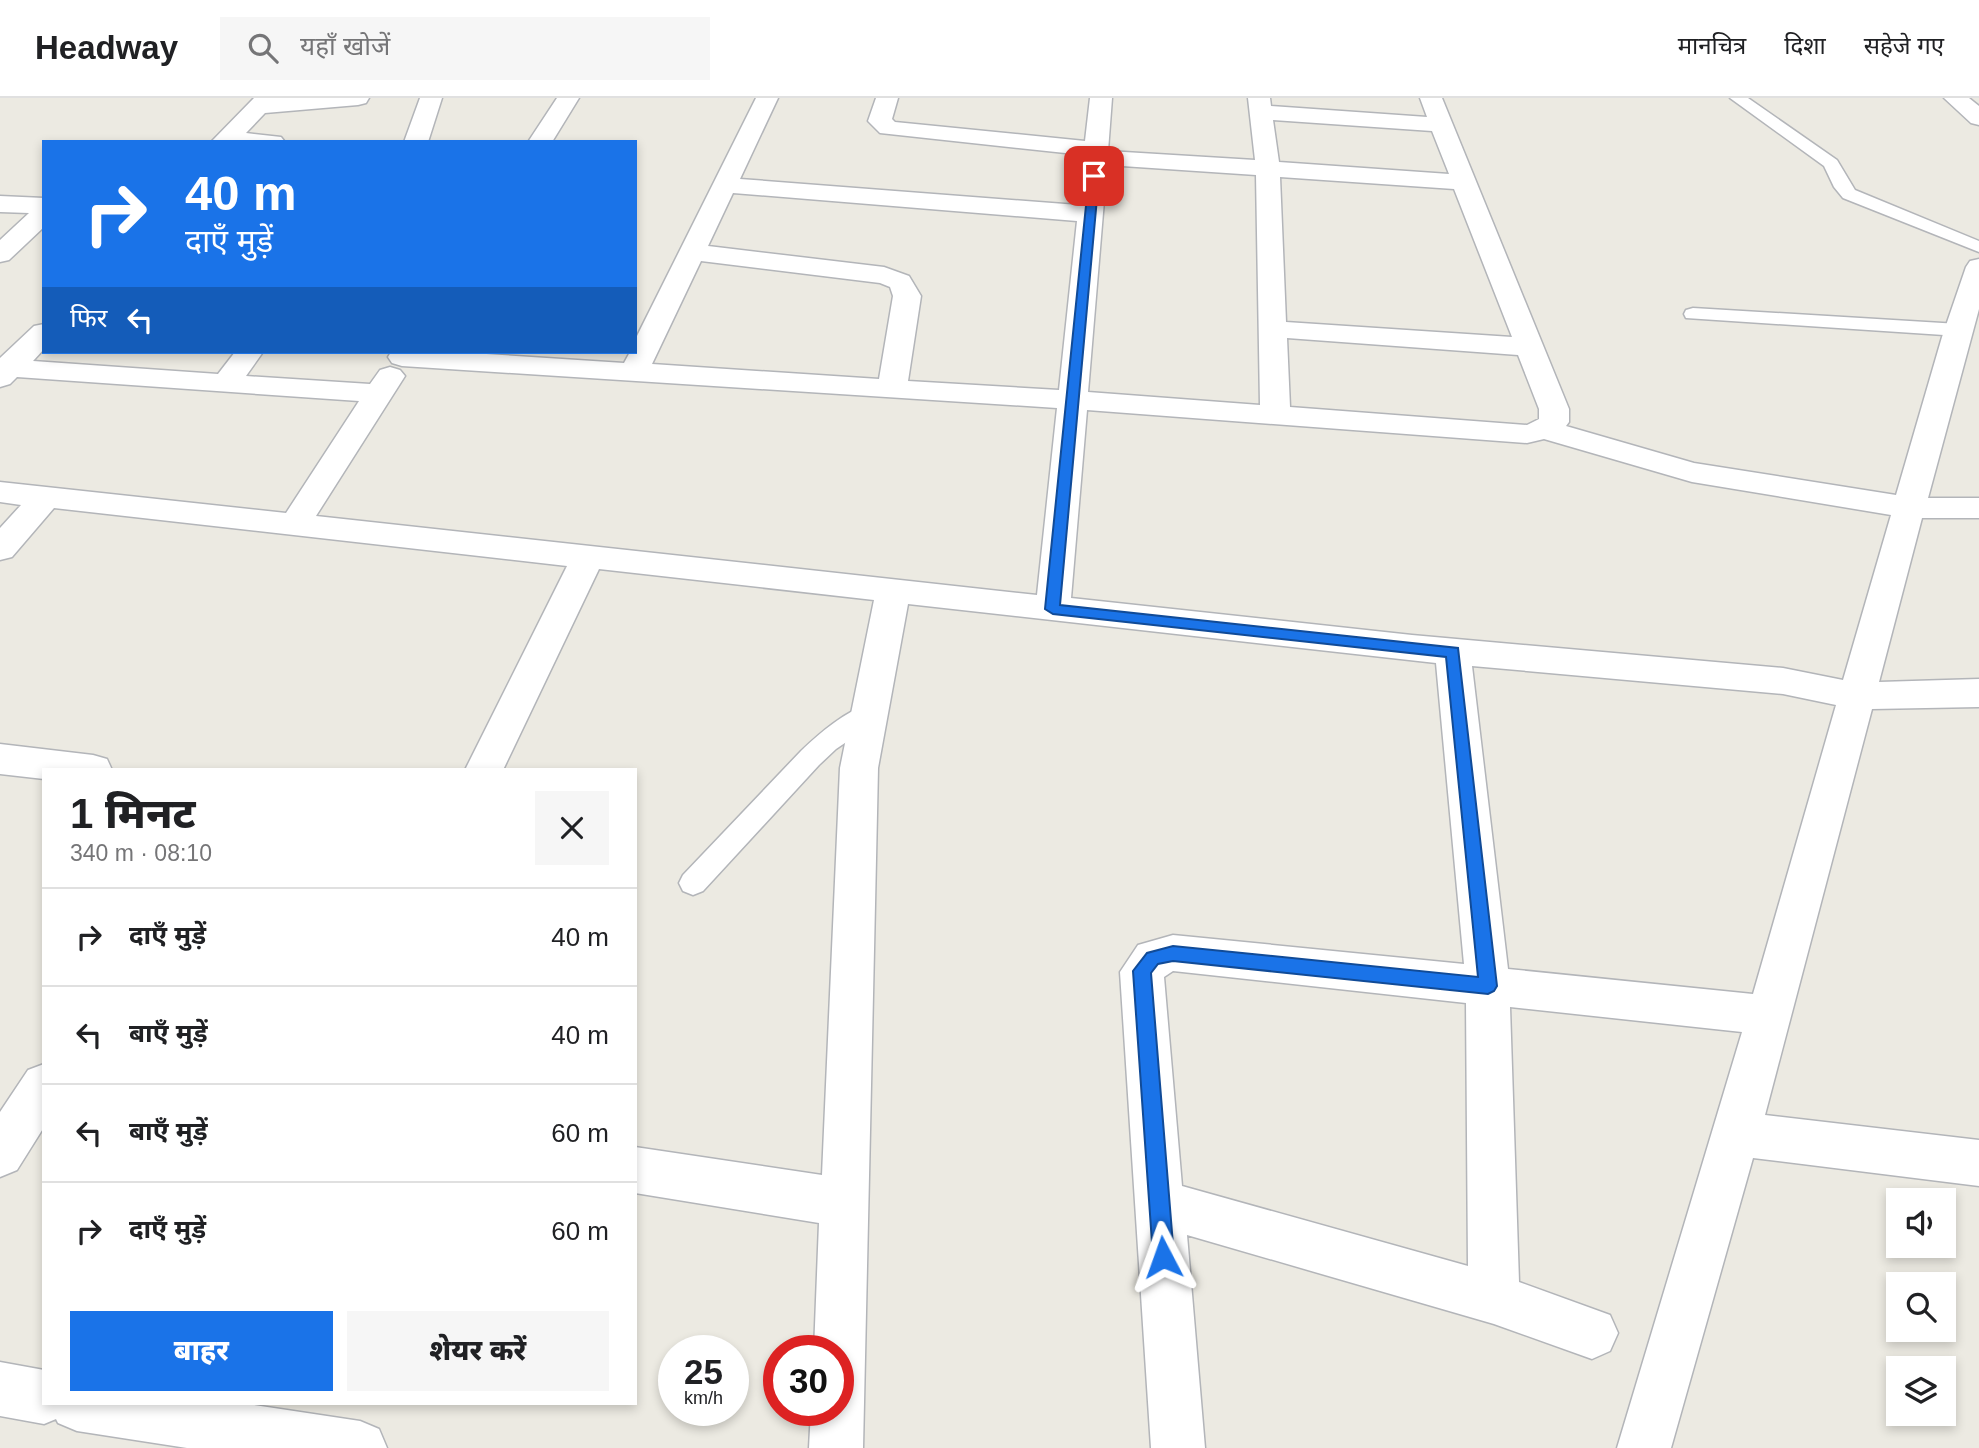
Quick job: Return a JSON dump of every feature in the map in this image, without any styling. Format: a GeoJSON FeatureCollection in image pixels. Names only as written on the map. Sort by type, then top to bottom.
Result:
{"type":"FeatureCollection","features":[{"type":"Feature","properties":{"kind":"street"},"geometry":{"type":"LineString","coordinates":[[225,140],[263,103],[358,98]]}},
{"type":"Feature","properties":{"kind":"street"},"geometry":{"type":"LineString","coordinates":[[417,140],[431,98]]}},
{"type":"Feature","properties":{"kind":"street"},"geometry":{"type":"LineString","coordinates":[[541,140],[568,98]]}},
{"type":"Feature","properties":{"kind":"street"},"geometry":{"type":"LineString","coordinates":[[634,372],[767,98]]}},
{"type":"Feature","properties":{"kind":"street"},"geometry":{"type":"LineString","coordinates":[[887,98],[880,121],[888,128],[1096,153],[1268,169],[1465,182]]}},
{"type":"Feature","properties":{"kind":"street"},"geometry":{"type":"LineString","coordinates":[[1053,609],[1101,98]]}},
{"type":"Feature","properties":{"kind":"street"},"geometry":{"type":"LineString","coordinates":[[295,524],[404,355],[1527,434],[1545,429],[1554,422],[1554,409],[1431,98]]}},
{"type":"Feature","properties":{"kind":"street"},"geometry":{"type":"LineString","coordinates":[[1955,98],[1979,118]]}},
{"type":"Feature","properties":{"kind":"street"},"geometry":{"type":"LineString","coordinates":[[1275,415],[1268,169],[1260,105],[1442,125]]}},
{"type":"Feature","properties":{"kind":"street"},"geometry":{"type":"LineString","coordinates":[[727,185],[1090,214]]}},
{"type":"Feature","properties":{"kind":"street"},"geometry":{"type":"LineString","coordinates":[[0,204],[42,206]]}},
{"type":"Feature","properties":{"kind":"street"},"geometry":{"type":"LineString","coordinates":[[0,254],[42,215]]}},
{"type":"Feature","properties":{"kind":"street"},"geometry":{"type":"LineString","coordinates":[[693,252],[884,275],[898,280],[906,288],[907,296],[892,389]]}},
{"type":"Feature","properties":{"kind":"street"},"geometry":{"type":"LineString","coordinates":[[1644,1448],[1736,1134],[1959,330],[1979,267]]}},
{"type":"Feature","properties":{"kind":"street"},"geometry":{"type":"LineString","coordinates":[[1273,329],[1529,347]]}},
{"type":"Feature","properties":{"kind":"street"},"geometry":{"type":"LineString","coordinates":[[4,371],[42,334]]}},
{"type":"Feature","properties":{"kind":"street"},"geometry":{"type":"LineString","coordinates":[[226,383],[248,354]]}},
{"type":"Feature","properties":{"kind":"street"},"geometry":{"type":"LineString","coordinates":[[4,371],[379,394]]}},
{"type":"Feature","properties":{"kind":"street"},"geometry":{"type":"LineString","coordinates":[[1545,429],[1692,472],[1910,508],[1979,508]]}},
{"type":"Feature","properties":{"kind":"street"},"geometry":{"type":"LineString","coordinates":[[0,492],[1453,652],[1783,681],[1857,696],[1979,693]]}},
{"type":"Feature","properties":{"kind":"street"},"geometry":{"type":"LineString","coordinates":[[0,550],[46,497]]}},
{"type":"Feature","properties":{"kind":"street"},"geometry":{"type":"LineString","coordinates":[[485,768],[588,557]]}},
{"type":"Feature","properties":{"kind":"street"},"geometry":{"type":"LineString","coordinates":[[841,1335],[859,768],[893,591]]}},
{"type":"Feature","properties":{"kind":"street"},"geometry":{"type":"LineString","coordinates":[[1453,652],[1488,986],[1494,1300]]}},
{"type":"Feature","properties":{"kind":"street"},"geometry":{"type":"LineString","coordinates":[[0,758],[78,768]]}},
{"type":"Feature","properties":{"kind":"street"},"geometry":{"type":"LineString","coordinates":[[1178,1448],[1142,971],[1153,958],[1173,953],[1769,1015]]}},
{"type":"Feature","properties":{"kind":"street"},"geometry":{"type":"LineString","coordinates":[[20,1140],[42,1089]]}},
{"type":"Feature","properties":{"kind":"street"},"geometry":{"type":"LineString","coordinates":[[1736,1134],[1979,1163]]}},
{"type":"Feature","properties":{"kind":"street"},"geometry":{"type":"LineString","coordinates":[[637,1170],[846,1203]]}},
{"type":"Feature","properties":{"kind":"street"},"geometry":{"type":"LineString","coordinates":[[1159,1203],[1494,1300],[1592,1333]]}},
{"type":"Feature","properties":{"kind":"street"},"geometry":{"type":"LineString","coordinates":[[0,1390],[42,1397]]}},
{"type":"Feature","properties":{"kind":"street"},"geometry":{"type":"LineString","coordinates":[[81,1405],[157,1423],[360,1448]]}},
{"type":"Feature","properties":{"kind":"street"},"geometry":{"type":"LineString","coordinates":[[836,1448],[837,1426]]}},
{"type":"Feature","properties":{"kind":"lane"},"geometry":{"type":"LineString","coordinates":[[1738,98],[1831,163],[1842,187],[1849,194],[1979,247]]}},
{"type":"Feature","properties":{"kind":"lane"},"geometry":{"type":"LineString","coordinates":[[1693,314],[1959,330]]}},
{"type":"Feature","properties":{"kind":"lane"},"geometry":{"type":"LineString","coordinates":[[693,883],[810,758],[827,742],[870,713]]}},
{"type":"Feature","properties":{"kind":"route"},"geometry":{"type":"LineString","coordinates":[[1094,176],[1053,609],[1453,652],[1488,986],[1173,953],[1153,958],[1142,971],[1163,1257]]}}]}
